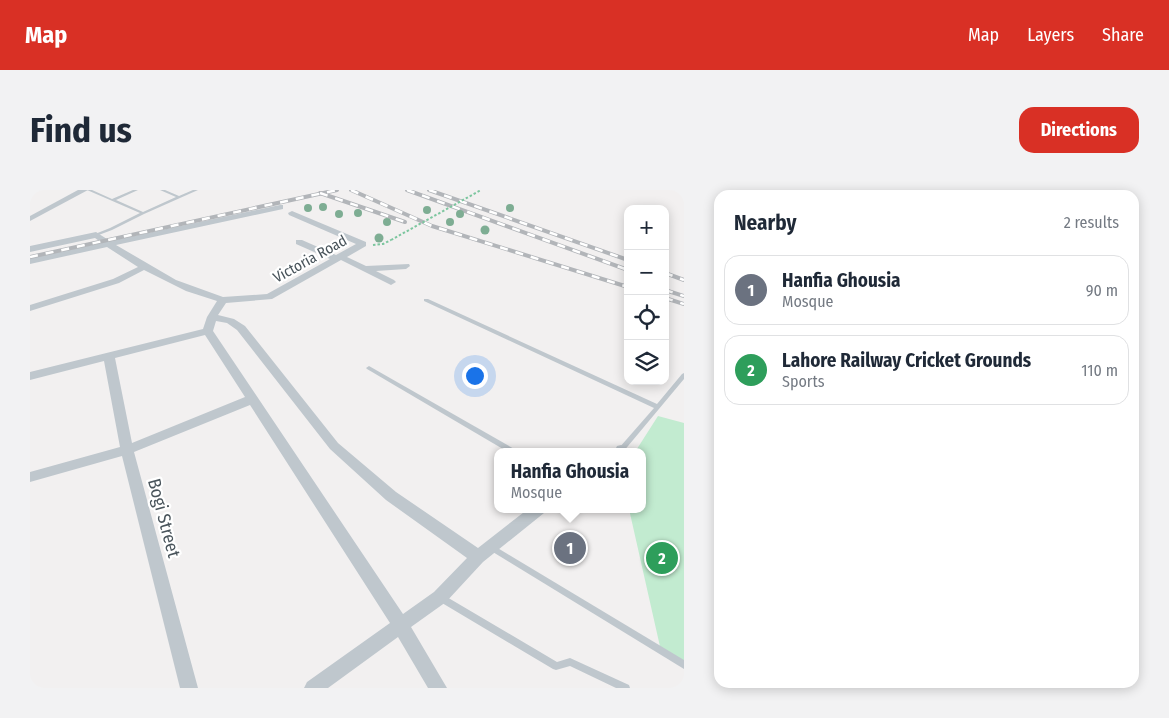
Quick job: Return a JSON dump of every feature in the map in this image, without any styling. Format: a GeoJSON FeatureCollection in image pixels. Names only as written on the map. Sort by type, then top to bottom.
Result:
{"type":"FeatureCollection","features":[{"type":"Feature","properties":{"kind":"street"},"geometry":{"type":"LineString","coordinates":[[30,219],[84,190]]}},
{"type":"Feature","properties":{"kind":"street"},"geometry":{"type":"LineString","coordinates":[[30,261],[280,207]]}},
{"type":"Feature","properties":{"kind":"street","name":"Victoria Road"},"geometry":{"type":"LineString","coordinates":[[292,214],[363,244]]}},
{"type":"Feature","properties":{"kind":"street"},"geometry":{"type":"LineString","coordinates":[[30,249],[96,235],[144,267],[208,296],[223,300],[212,317],[208,330],[401,626],[438,688]]}},
{"type":"Feature","properties":{"kind":"street"},"geometry":{"type":"LineString","coordinates":[[299,242],[365,269],[391,282]]}},
{"type":"Feature","properties":{"kind":"street","name":"Victoria Road"},"geometry":{"type":"LineString","coordinates":[[223,300],[270,297],[363,244]]}},
{"type":"Feature","properties":{"kind":"street"},"geometry":{"type":"LineString","coordinates":[[365,269],[406,266]]}},
{"type":"Feature","properties":{"kind":"street"},"geometry":{"type":"LineString","coordinates":[[30,308],[116,282],[144,267]]}},
{"type":"Feature","properties":{"kind":"street"},"geometry":{"type":"LineString","coordinates":[[212,317],[230,321],[241,328],[334,446],[391,496],[478,557]]}},
{"type":"Feature","properties":{"kind":"street"},"geometry":{"type":"LineString","coordinates":[[30,376],[208,330]]}},
{"type":"Feature","properties":{"kind":"street","name":"Bogi Street"},"geometry":{"type":"LineString","coordinates":[[109,356],[127,450],[189,688]]}},
{"type":"Feature","properties":{"kind":"street"},"geometry":{"type":"LineString","coordinates":[[30,477],[127,450],[252,399]]}},
{"type":"Feature","properties":{"kind":"street"},"geometry":{"type":"LineString","coordinates":[[313,688],[440,598],[478,557],[534,513]]}},
{"type":"Feature","properties":{"kind":"lane"},"geometry":{"type":"LineString","coordinates":[[89,190],[143,213]]}},
{"type":"Feature","properties":{"kind":"lane"},"geometry":{"type":"LineString","coordinates":[[112,200],[136,190]]}},
{"type":"Feature","properties":{"kind":"lane"},"geometry":{"type":"LineString","coordinates":[[162,190],[180,197]]}},
{"type":"Feature","properties":{"kind":"lane"},"geometry":{"type":"LineString","coordinates":[[96,235],[111,230],[143,213],[196,190]]}},
{"type":"Feature","properties":{"kind":"lane"},"geometry":{"type":"LineString","coordinates":[[426,300],[658,407]]}},
{"type":"Feature","properties":{"kind":"lane"},"geometry":{"type":"LineString","coordinates":[[369,368],[507,448]]}},
{"type":"Feature","properties":{"kind":"lane"},"geometry":{"type":"LineString","coordinates":[[624,448],[684,375]]}},
{"type":"Feature","properties":{"kind":"lane"},"geometry":{"type":"LineString","coordinates":[[491,547],[684,665]]}},
{"type":"Feature","properties":{"kind":"lane"},"geometry":{"type":"LineString","coordinates":[[440,598],[556,666],[570,662],[626,688]]}},
{"type":"Feature","properties":{"kind":"path"},"geometry":{"type":"LineString","coordinates":[[363,244],[377,245],[391,240],[481,190]]}},
{"type":"Feature","properties":{"kind":"green space"},"geometry":{"type":"Polygon","coordinates":[[[658,416],[684,423],[684,665],[661,651],[630,513],[646,513],[646,448],[638,448],[658,416]]]}},
{"type":"Feature","properties":{"kind":"railway"},"geometry":{"type":"LineString","coordinates":[[321,193],[337,190]]}},
{"type":"Feature","properties":{"kind":"railway"},"geometry":{"type":"LineString","coordinates":[[351,190],[432,226],[624,286]]}},
{"type":"Feature","properties":{"kind":"railway"},"geometry":{"type":"LineString","coordinates":[[407,190],[624,269]]}},
{"type":"Feature","properties":{"kind":"railway"},"geometry":{"type":"LineString","coordinates":[[429,190],[624,259]]}},
{"type":"Feature","properties":{"kind":"railway"},"geometry":{"type":"LineString","coordinates":[[30,257],[321,193]]}},
{"type":"Feature","properties":{"kind":"railway"},"geometry":{"type":"LineString","coordinates":[[321,193],[405,222]]}},
{"type":"Feature","properties":{"kind":"railway"},"geometry":{"type":"LineString","coordinates":[[669,274],[684,280]]}},
{"type":"Feature","properties":{"kind":"railway"},"geometry":{"type":"LineString","coordinates":[[669,291],[684,296]]}},
{"type":"Feature","properties":{"kind":"railway"},"geometry":{"type":"LineString","coordinates":[[669,299],[684,304]]}},
{"type":"Feature","properties":{"kind":"place","name":"Hanfia Ghousia"},"geometry":{"type":"Point","coordinates":[570,548]}},
{"type":"Feature","properties":{"kind":"place","name":"Lahore Railway Cricket Grounds"},"geometry":{"type":"Point","coordinates":[662,558]}}]}
